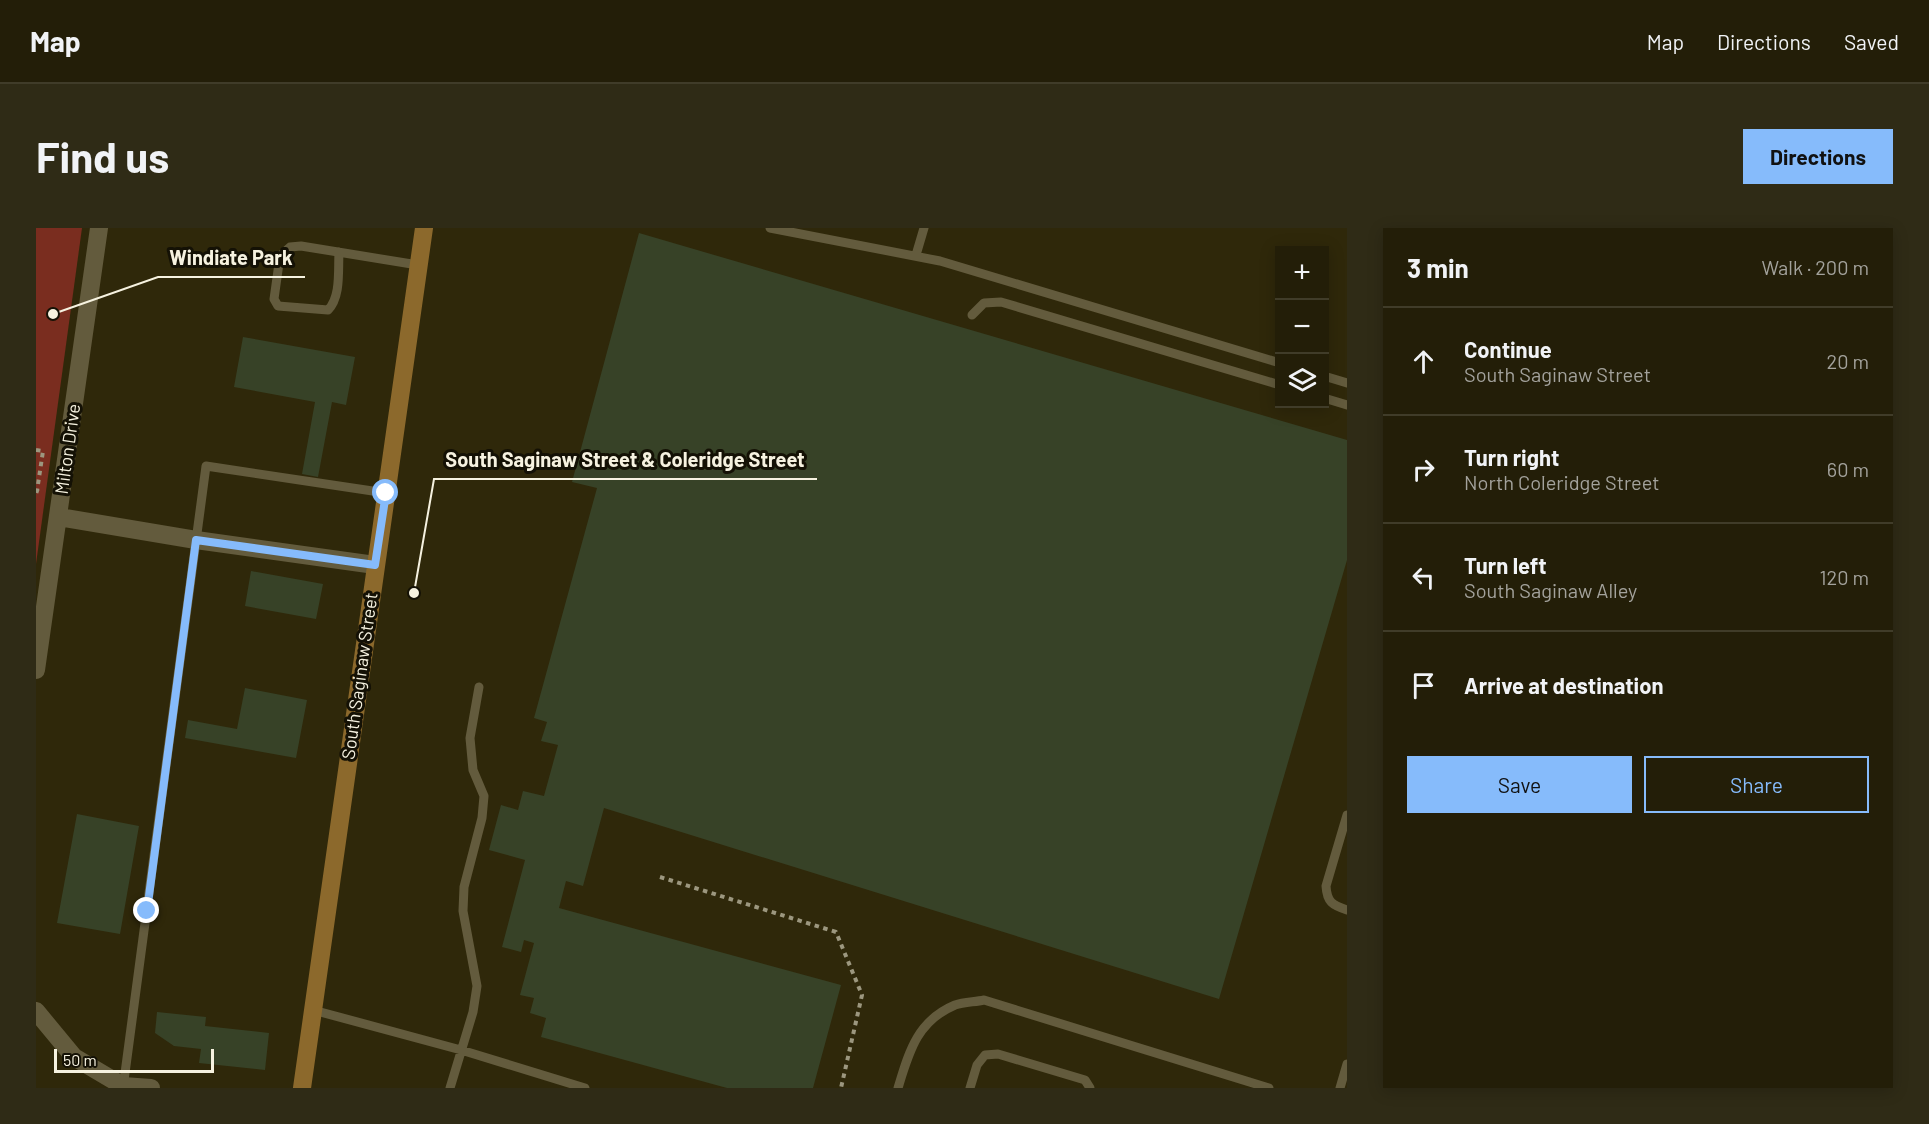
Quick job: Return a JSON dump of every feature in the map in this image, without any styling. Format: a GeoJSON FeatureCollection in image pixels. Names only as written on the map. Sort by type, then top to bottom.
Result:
{"type":"FeatureCollection","features":[{"type":"Feature","properties":{"kind":"main road","name":"South Saginaw Street"},"geometry":{"type":"LineString","coordinates":[[302,1088],[424,228]]}},
{"type":"Feature","properties":{"kind":"street","name":"Milton Drive"},"geometry":{"type":"LineString","coordinates":[[36,670],[99,228]]}},
{"type":"Feature","properties":{"kind":"street"},"geometry":{"type":"LineString","coordinates":[[59,516],[196,540],[375,565]]}},
{"type":"Feature","properties":{"kind":"street"},"geometry":{"type":"LineString","coordinates":[[36,1011],[74,1057],[123,1087],[150,1088]]}},
{"type":"Feature","properties":{"kind":"lane"},"geometry":{"type":"LineString","coordinates":[[770,228],[916,255],[1275,362]]}},
{"type":"Feature","properties":{"kind":"lane"},"geometry":{"type":"LineString","coordinates":[[916,255],[924,228]]}},
{"type":"Feature","properties":{"kind":"lane"},"geometry":{"type":"LineString","coordinates":[[339,252],[336,294],[328,310],[278,306],[274,299],[280,256],[290,247],[339,252],[418,265]]}},
{"type":"Feature","properties":{"kind":"lane"},"geometry":{"type":"LineString","coordinates":[[972,315],[984,303],[1001,302],[1275,384]]}},
{"type":"Feature","properties":{"kind":"lane"},"geometry":{"type":"LineString","coordinates":[[1329,378],[1347,383]]}},
{"type":"Feature","properties":{"kind":"lane"},"geometry":{"type":"LineString","coordinates":[[1329,400],[1347,405]]}},
{"type":"Feature","properties":{"kind":"lane"},"geometry":{"type":"LineString","coordinates":[[123,1087],[206,466],[386,493]]}},
{"type":"Feature","properties":{"kind":"lane"},"geometry":{"type":"LineString","coordinates":[[450,1088],[473,1012],[477,986],[463,911],[464,886],[482,818],[484,796],[473,770],[470,738],[478,687]]}},
{"type":"Feature","properties":{"kind":"lane"},"geometry":{"type":"LineString","coordinates":[[1347,815],[1326,886],[1327,897],[1335,906],[1347,910]]}},
{"type":"Feature","properties":{"kind":"lane"},"geometry":{"type":"LineString","coordinates":[[898,1088],[904,1066],[919,1031],[956,1004],[984,1000],[1269,1088]]}},
{"type":"Feature","properties":{"kind":"lane"},"geometry":{"type":"LineString","coordinates":[[313,1010],[461,1050],[585,1088]]}},
{"type":"Feature","properties":{"kind":"lane"},"geometry":{"type":"LineString","coordinates":[[970,1088],[977,1065],[985,1055],[998,1054],[1085,1080],[1090,1088]]}},
{"type":"Feature","properties":{"kind":"lane"},"geometry":{"type":"LineString","coordinates":[[1340,1088],[1347,1064]]}},
{"type":"Feature","properties":{"kind":"path"},"geometry":{"type":"LineString","coordinates":[[36,450],[43,451],[37,492],[50,494]]}},
{"type":"Feature","properties":{"kind":"path"},"geometry":{"type":"LineString","coordinates":[[660,878],[836,932],[862,994],[841,1088]]}},
{"type":"Feature","properties":{"kind":"shaded area"},"geometry":{"type":"Polygon","coordinates":[[[36,228],[82,228],[36,564],[36,228]]]}},
{"type":"Feature","properties":{"kind":"building"},"geometry":{"type":"Polygon","coordinates":[[[639,233],[1347,440],[1347,560],[1219,999],[604,808],[583,886],[566,881],[559,908],[841,985],[813,1088],[727,1088],[541,1037],[546,1018],[530,1013],[534,998],[520,995],[534,943],[524,940],[521,952],[502,947],[525,860],[489,850],[501,805],[518,810],[523,791],[544,796],[558,745],[541,741],[547,722],[534,718],[597,488],[572,482],[639,233]]]}},
{"type":"Feature","properties":{"kind":"building"},"geometry":{"type":"Polygon","coordinates":[[[243,337],[355,357],[346,405],[332,402],[318,477],[302,474],[315,402],[234,387],[243,337]]]}},
{"type":"Feature","properties":{"kind":"building"},"geometry":{"type":"Polygon","coordinates":[[[251,571],[323,584],[316,619],[245,606],[251,571]]]}},
{"type":"Feature","properties":{"kind":"building"},"geometry":{"type":"Polygon","coordinates":[[[245,688],[307,700],[296,758],[185,738],[188,720],[237,729],[245,688]]]}},
{"type":"Feature","properties":{"kind":"building"},"geometry":{"type":"Polygon","coordinates":[[[77,814],[139,826],[120,934],[57,923],[77,814]]]}},
{"type":"Feature","properties":{"kind":"building"},"geometry":{"type":"Polygon","coordinates":[[[157,1012],[206,1017],[205,1026],[269,1033],[265,1070],[199,1063],[201,1049],[174,1046],[155,1033],[157,1012]]]}},
{"type":"Feature","properties":{"kind":"place","name":"Windiate Park"},"geometry":{"type":"Point","coordinates":[53,314]}},
{"type":"Feature","properties":{"kind":"place","name":"South Saginaw Street & Coleridge Street"},"geometry":{"type":"Point","coordinates":[414,593]}},
{"type":"Feature","properties":{"kind":"route"},"geometry":{"type":"LineString","coordinates":[[147,911],[196,540],[375,565],[386,493]]}}]}
